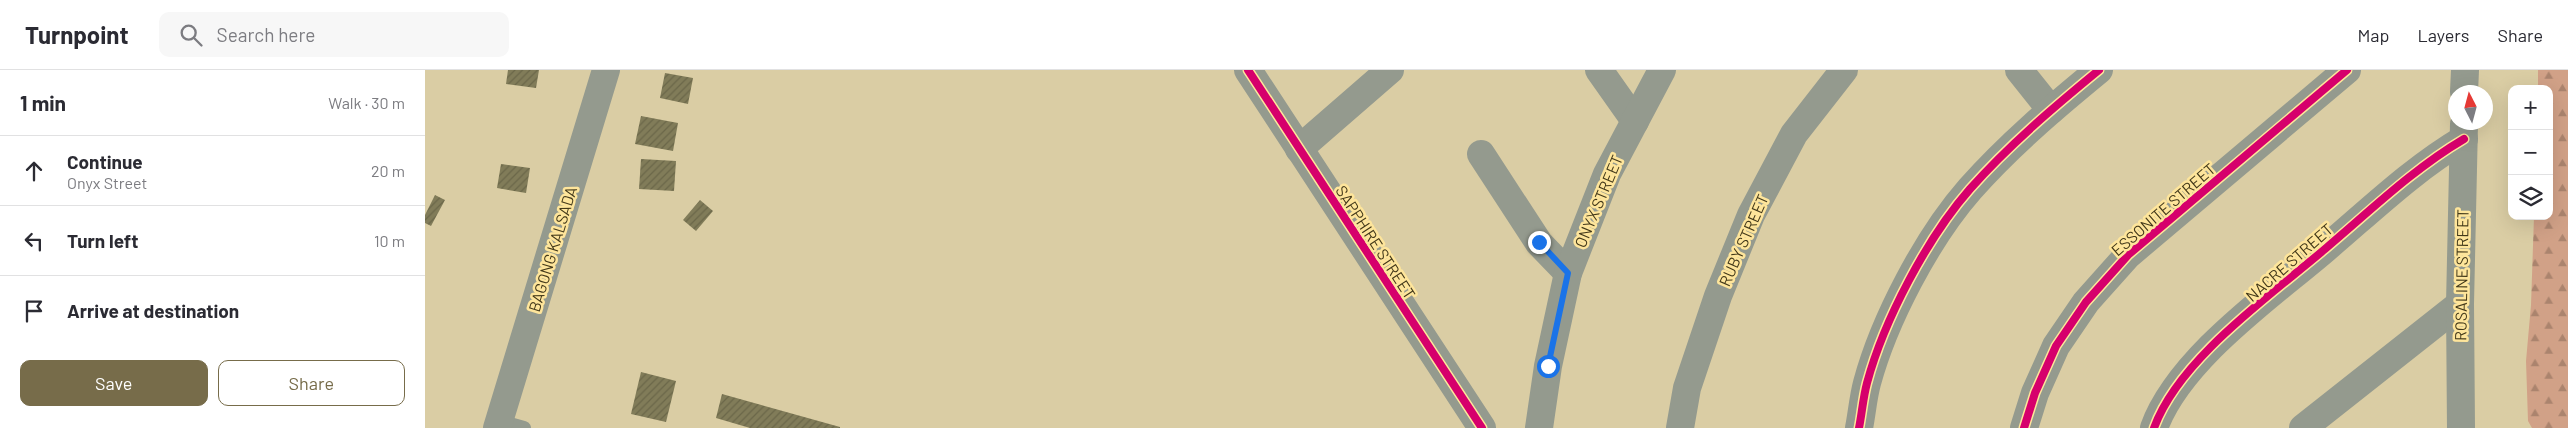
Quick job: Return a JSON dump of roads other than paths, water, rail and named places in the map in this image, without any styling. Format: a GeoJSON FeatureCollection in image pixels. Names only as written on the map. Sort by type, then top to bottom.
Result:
{"type":"FeatureCollection","features":[{"type":"Feature","properties":{"kind":"street","name":"BAGONG KALSADA"},"geometry":{"type":"LineString","coordinates":[[507,426],[606,70]]}},
{"type":"Feature","properties":{"kind":"street","name":"SAPPHIRE STREET"},"geometry":{"type":"LineString","coordinates":[[1248,70],[1482,428]]}},
{"type":"Feature","properties":{"kind":"street"},"geometry":{"type":"LineString","coordinates":[[1299,149],[1390,70]]}},
{"type":"Feature","properties":{"kind":"street"},"geometry":{"type":"LineString","coordinates":[[1599,70],[1635,122]]}},
{"type":"Feature","properties":{"kind":"street","name":"ONYX STREET"},"geometry":{"type":"LineString","coordinates":[[1539,428],[1548,366],[1568,273],[1607,174],[1662,70]]}},
{"type":"Feature","properties":{"kind":"street","name":"RUBY STREET"},"geometry":{"type":"LineString","coordinates":[[1681,428],[1690,379],[1718,296],[1751,215],[1794,134],[1844,70]]}},
{"type":"Feature","properties":{"kind":"street"},"geometry":{"type":"LineString","coordinates":[[2019,70],[2051,110]]}},
{"type":"Feature","properties":{"kind":"street"},"geometry":{"type":"LineString","coordinates":[[1859,428],[1867,383],[1893,311],[1930,245],[1969,190],[2007,150],[2099,70]]}},
{"type":"Feature","properties":{"kind":"street","name":"ESSONITE STREET"},"geometry":{"type":"LineString","coordinates":[[2024,428],[2035,393],[2056,346],[2086,302],[2116,268],[2128,255],[2347,70]]}},
{"type":"Feature","properties":{"kind":"street"},"geometry":{"type":"LineString","coordinates":[[2465,70],[2465,85]]}},
{"type":"Feature","properties":{"kind":"street","name":"ROSALINE STREET"},"geometry":{"type":"LineString","coordinates":[[2461,428],[2460,304],[2464,131]]}},
{"type":"Feature","properties":{"kind":"street","name":"NACRE STREET"},"geometry":{"type":"LineString","coordinates":[[2154,428],[2181,380],[2215,344],[2464,131]]}},
{"type":"Feature","properties":{"kind":"street"},"geometry":{"type":"LineString","coordinates":[[1481,154],[1539,242],[1568,273]]}},
{"type":"Feature","properties":{"kind":"street"},"geometry":{"type":"LineString","coordinates":[[2303,428],[2460,304]]}}]}
